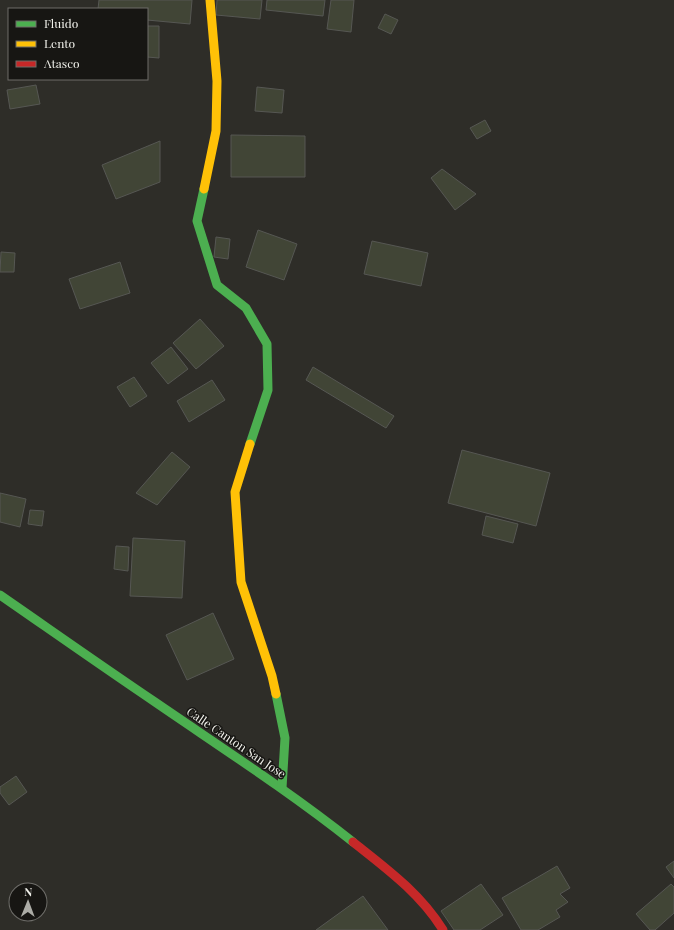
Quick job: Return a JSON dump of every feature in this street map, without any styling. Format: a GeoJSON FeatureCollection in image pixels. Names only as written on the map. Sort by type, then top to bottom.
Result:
{"type":"FeatureCollection","features":[{"type":"Feature","properties":{"kind":"street"},"geometry":{"type":"LineString","coordinates":[[210,0],[217,80],[216,131],[197,221],[217,285],[246,308],[268,344],[268,390],[235,492],[241,582],[272,676],[285,738],[282,788]]}},
{"type":"Feature","properties":{"kind":"street","name":"Calle Canton San Jose"},"geometry":{"type":"LineString","coordinates":[[0,595],[111,673],[282,788],[343,834],[418,896],[430,910],[443,930]]}},
{"type":"Feature","properties":{"kind":"building"},"geometry":{"type":"Polygon","coordinates":[[[99,0],[192,0],[190,24],[148,20],[148,8],[98,8],[99,0]]]}},
{"type":"Feature","properties":{"kind":"building"},"geometry":{"type":"Polygon","coordinates":[[[217,0],[262,0],[260,19],[216,15],[217,0]]]}},
{"type":"Feature","properties":{"kind":"building"},"geometry":{"type":"Polygon","coordinates":[[[267,0],[325,0],[323,16],[266,10],[267,0]]]}},
{"type":"Feature","properties":{"kind":"building"},"geometry":{"type":"Polygon","coordinates":[[[331,0],[354,0],[351,32],[327,29],[331,0]]]}},
{"type":"Feature","properties":{"kind":"building"},"geometry":{"type":"Polygon","coordinates":[[[385,14],[398,20],[391,34],[378,28],[385,14]]]}},
{"type":"Feature","properties":{"kind":"building"},"geometry":{"type":"Polygon","coordinates":[[[148,26],[159,26],[159,58],[148,57],[148,26]]]}},
{"type":"Feature","properties":{"kind":"building"},"geometry":{"type":"Polygon","coordinates":[[[36,85],[40,104],[10,109],[7,90],[36,85]]]}},
{"type":"Feature","properties":{"kind":"building"},"geometry":{"type":"Polygon","coordinates":[[[257,87],[284,90],[282,113],[255,111],[257,87]]]}},
{"type":"Feature","properties":{"kind":"building"},"geometry":{"type":"Polygon","coordinates":[[[485,120],[491,131],[477,139],[470,128],[485,120]]]}},
{"type":"Feature","properties":{"kind":"building"},"geometry":{"type":"Polygon","coordinates":[[[231,135],[305,136],[305,177],[231,177],[231,135]]]}},
{"type":"Feature","properties":{"kind":"building"},"geometry":{"type":"Polygon","coordinates":[[[160,141],[160,182],[116,199],[102,165],[160,141]]]}},
{"type":"Feature","properties":{"kind":"building"},"geometry":{"type":"Polygon","coordinates":[[[442,169],[476,194],[455,210],[431,178],[442,169]]]}},
{"type":"Feature","properties":{"kind":"building"},"geometry":{"type":"Polygon","coordinates":[[[258,230],[297,244],[284,280],[246,267],[258,230]]]}},
{"type":"Feature","properties":{"kind":"building"},"geometry":{"type":"Polygon","coordinates":[[[216,237],[230,239],[228,259],[214,257],[216,237]]]}},
{"type":"Feature","properties":{"kind":"building"},"geometry":{"type":"Polygon","coordinates":[[[372,241],[428,253],[421,286],[364,274],[372,241]]]}},
{"type":"Feature","properties":{"kind":"building"},"geometry":{"type":"Polygon","coordinates":[[[1,252],[15,253],[14,272],[0,272],[1,252]]]}},
{"type":"Feature","properties":{"kind":"building"},"geometry":{"type":"Polygon","coordinates":[[[120,262],[130,293],[80,309],[69,279],[120,262]]]}},
{"type":"Feature","properties":{"kind":"building"},"geometry":{"type":"Polygon","coordinates":[[[200,319],[224,346],[196,369],[173,343],[200,319]]]}},
{"type":"Feature","properties":{"kind":"building"},"geometry":{"type":"Polygon","coordinates":[[[171,347],[188,369],[168,384],[151,363],[171,347]]]}},
{"type":"Feature","properties":{"kind":"building"},"geometry":{"type":"Polygon","coordinates":[[[313,367],[394,416],[386,428],[306,380],[313,367]]]}},
{"type":"Feature","properties":{"kind":"building"},"geometry":{"type":"Polygon","coordinates":[[[134,377],[147,396],[130,407],[117,387],[134,377]]]}},
{"type":"Feature","properties":{"kind":"building"},"geometry":{"type":"Polygon","coordinates":[[[212,380],[225,400],[189,422],[177,401],[212,380]]]}},
{"type":"Feature","properties":{"kind":"building"},"geometry":{"type":"Polygon","coordinates":[[[462,450],[550,473],[536,526],[448,503],[462,450]]]}},
{"type":"Feature","properties":{"kind":"building"},"geometry":{"type":"Polygon","coordinates":[[[172,452],[190,467],[157,505],[136,493],[172,452]]]}},
{"type":"Feature","properties":{"kind":"building"},"geometry":{"type":"Polygon","coordinates":[[[0,493],[26,499],[20,527],[0,522],[0,493]]]}},
{"type":"Feature","properties":{"kind":"building"},"geometry":{"type":"Polygon","coordinates":[[[30,510],[44,511],[42,526],[28,524],[30,510]]]}},
{"type":"Feature","properties":{"kind":"building"},"geometry":{"type":"Polygon","coordinates":[[[486,516],[518,524],[513,543],[482,535],[486,516]]]}},
{"type":"Feature","properties":{"kind":"building"},"geometry":{"type":"Polygon","coordinates":[[[133,538],[185,541],[182,598],[130,596],[133,538]]]}},
{"type":"Feature","properties":{"kind":"building"},"geometry":{"type":"Polygon","coordinates":[[[116,546],[129,547],[128,571],[114,569],[116,546]]]}},
{"type":"Feature","properties":{"kind":"building"},"geometry":{"type":"Polygon","coordinates":[[[213,613],[234,659],[187,680],[166,635],[213,613]]]}},
{"type":"Feature","properties":{"kind":"building"},"geometry":{"type":"Polygon","coordinates":[[[16,776],[27,792],[9,805],[0,793],[0,787],[16,776]]]}},
{"type":"Feature","properties":{"kind":"building"},"geometry":{"type":"Polygon","coordinates":[[[674,861],[674,878],[666,867],[674,861]]]}},
{"type":"Feature","properties":{"kind":"building"},"geometry":{"type":"Polygon","coordinates":[[[557,866],[570,888],[560,894],[568,902],[556,910],[560,917],[538,930],[521,930],[502,898],[557,866]]]}},
{"type":"Feature","properties":{"kind":"building"},"geometry":{"type":"Polygon","coordinates":[[[481,884],[503,915],[480,930],[454,930],[441,911],[481,884]]]}},
{"type":"Feature","properties":{"kind":"building"},"geometry":{"type":"Polygon","coordinates":[[[671,884],[674,887],[674,913],[655,930],[650,930],[636,914],[671,884]]]}},
{"type":"Feature","properties":{"kind":"building"},"geometry":{"type":"Polygon","coordinates":[[[363,896],[388,930],[316,930],[363,896]]]}},
{"type":"Feature","properties":{"kind":"traffic: fast"},"geometry":{"type":"LineString","coordinates":[[204,189],[197,221],[217,285],[246,308],[267,344],[268,390],[250,444]]}},
{"type":"Feature","properties":{"kind":"traffic: fast"},"geometry":{"type":"LineString","coordinates":[[0,595],[230,753],[353,842]]}},
{"type":"Feature","properties":{"kind":"traffic: fast"},"geometry":{"type":"LineString","coordinates":[[276,694],[285,738],[282,788]]}},
{"type":"Feature","properties":{"kind":"traffic: slow"},"geometry":{"type":"LineString","coordinates":[[204,189],[216,131],[217,81],[210,0]]}},
{"type":"Feature","properties":{"kind":"traffic: slow"},"geometry":{"type":"LineString","coordinates":[[250,444],[235,492],[241,582],[272,676],[276,694]]}},
{"type":"Feature","properties":{"kind":"traffic: jam"},"geometry":{"type":"LineString","coordinates":[[353,842],[402,882],[424,904],[443,930]]}}]}
